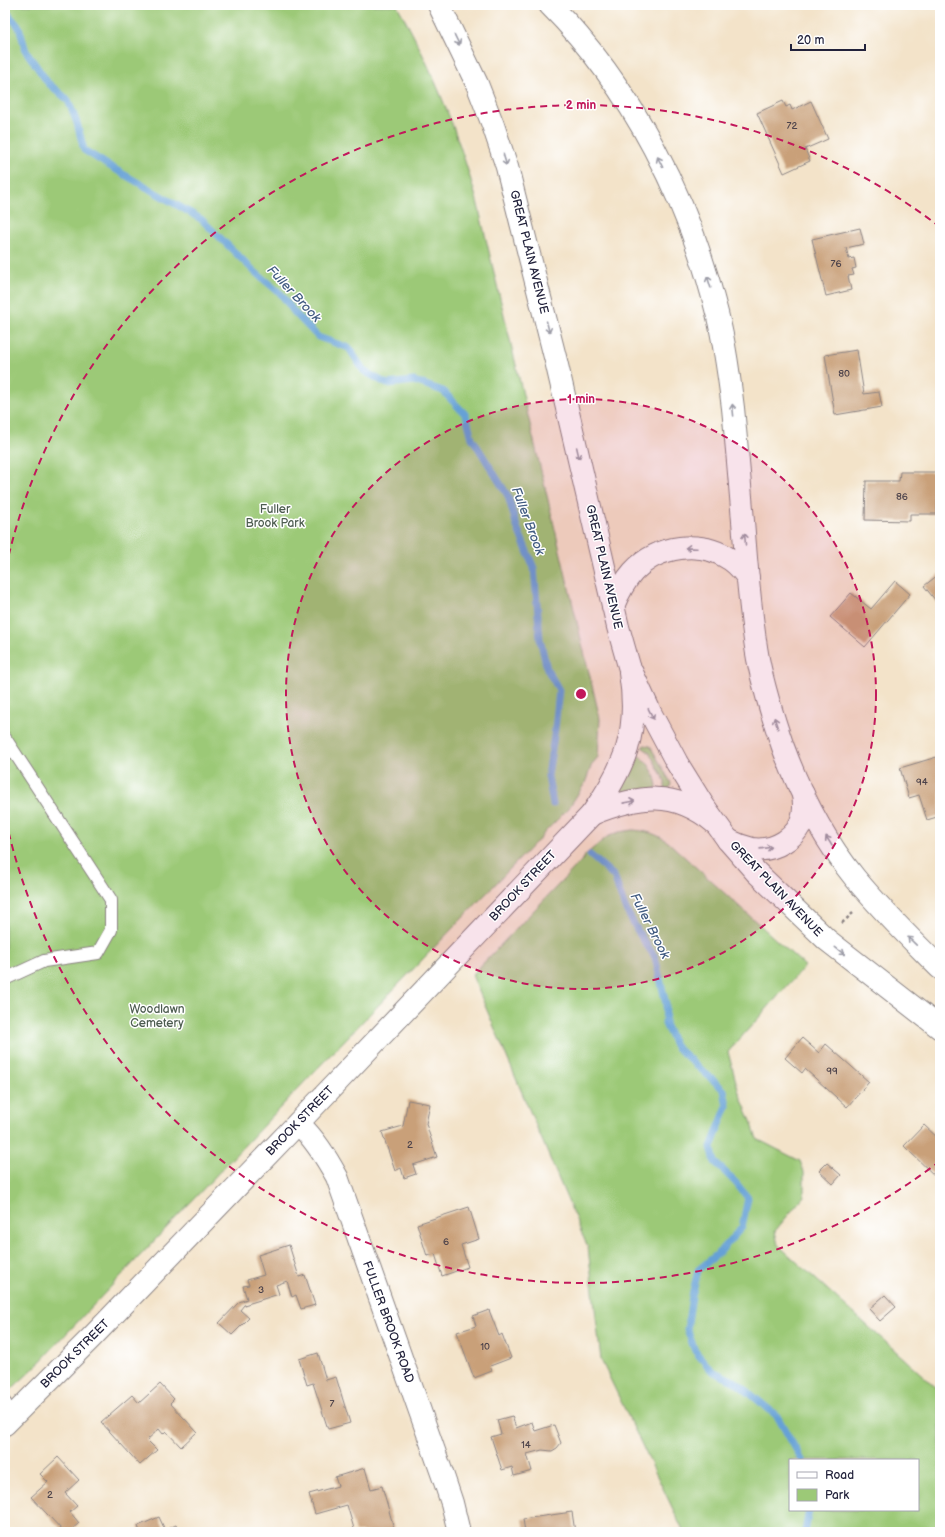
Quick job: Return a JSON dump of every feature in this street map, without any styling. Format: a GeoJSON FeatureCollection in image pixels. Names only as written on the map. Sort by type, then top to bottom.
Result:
{"type":"FeatureCollection","features":[{"type":"Feature","properties":{"kind":"main road","name":"GREAT PLAIN AVENUE"},"geometry":{"type":"LineString","coordinates":[[439,5],[477,84],[496,131],[509,173],[556,361],[613,606],[629,666],[651,714],[677,763],[715,823],[756,872],[827,940],[940,1028]]}},
{"type":"Feature","properties":{"kind":"main road"},"geometry":{"type":"LineString","coordinates":[[550,5],[584,44],[616,86],[639,124],[656,153],[679,200],[700,255],[718,315],[726,360],[736,436],[748,578],[755,636],[763,679],[784,748],[804,794],[829,841],[854,877],[905,934],[940,968]]}},
{"type":"Feature","properties":{"kind":"main road"},"geometry":{"type":"LineString","coordinates":[[613,606],[625,582],[634,571],[645,562],[667,550],[692,548],[707,549],[732,561],[748,578]]}},
{"type":"Feature","properties":{"kind":"main road","name":"BROOK STREET"},"geometry":{"type":"LineString","coordinates":[[7,1415],[91,1338],[592,814],[620,768],[631,736],[634,717],[634,701],[629,666]]}},
{"type":"Feature","properties":{"kind":"main road"},"geometry":{"type":"LineString","coordinates":[[728,840],[752,849],[775,847],[785,842],[794,836],[801,822],[804,806],[804,794]]}},
{"type":"Feature","properties":{"kind":"main road","name":"BROOK STREET"},"geometry":{"type":"LineString","coordinates":[[592,814],[623,803],[655,798],[668,800],[694,808],[715,823]]}},
{"type":"Feature","properties":{"kind":"main road","name":"FULLER BROOK ROAD"},"geometry":{"type":"LineString","coordinates":[[298,1123],[310,1134],[320,1147],[337,1178],[444,1479],[459,1532]]}},
{"type":"Feature","properties":{"kind":"lane"},"geometry":{"type":"LineString","coordinates":[[5,738],[111,900],[111,930],[98,953],[44,961],[5,979]]}},
{"type":"Feature","properties":{"kind":"path"},"geometry":{"type":"LineString","coordinates":[[840,925],[855,912]]}},
{"type":"Feature","properties":{"kind":"green space","name":"Fuller Brook Park"},"geometry":{"type":"Polygon","coordinates":[[[5,5],[397,5],[433,76],[453,125],[470,176],[600,719],[598,757],[592,764],[585,783],[568,809],[312,1074],[32,1370],[5,1395],[5,5]]]}},
{"type":"Feature","properties":{"kind":"green space"},"geometry":{"type":"Polygon","coordinates":[[[645,745],[650,746],[670,781],[671,784],[669,789],[665,790],[665,781],[649,752],[642,747],[645,745]]]}},
{"type":"Feature","properties":{"kind":"green space"},"geometry":{"type":"Polygon","coordinates":[[[637,755],[641,757],[652,769],[656,779],[657,789],[617,796],[637,755]]]}},
{"type":"Feature","properties":{"kind":"green space"},"geometry":{"type":"Polygon","coordinates":[[[633,830],[652,833],[664,839],[805,966],[728,1052],[739,1093],[757,1139],[800,1161],[804,1172],[804,1196],[775,1231],[778,1245],[940,1391],[940,1532],[684,1532],[601,1360],[588,1248],[472,975],[584,858],[585,855],[607,837],[619,832],[633,830]]]}},
{"type":"Feature","properties":{"kind":"building"},"geometry":{"type":"Polygon","coordinates":[[[783,101],[786,107],[790,105],[792,110],[811,101],[828,139],[805,149],[810,161],[784,173],[757,113],[783,101]]]}},
{"type":"Feature","properties":{"kind":"building"},"geometry":{"type":"Polygon","coordinates":[[[860,228],[864,244],[846,248],[849,259],[854,258],[856,268],[852,269],[854,275],[848,276],[851,290],[826,296],[812,239],[860,228]]]}},
{"type":"Feature","properties":{"kind":"building"},"geometry":{"type":"Polygon","coordinates":[[[857,350],[864,394],[879,392],[882,407],[835,415],[825,355],[857,350]]]}},
{"type":"Feature","properties":{"kind":"building"},"geometry":{"type":"Polygon","coordinates":[[[900,472],[938,472],[937,514],[910,514],[910,521],[865,520],[866,481],[899,481],[900,472]]]}},
{"type":"Feature","properties":{"kind":"building"},"geometry":{"type":"Polygon","coordinates":[[[939,574],[940,575],[940,606],[924,586],[939,574]]]}},
{"type":"Feature","properties":{"kind":"building"},"geometry":{"type":"Polygon","coordinates":[[[895,581],[910,594],[865,647],[830,617],[851,593],[871,609],[895,581]]]}},
{"type":"Feature","properties":{"kind":"building"},"geometry":{"type":"Polygon","coordinates":[[[940,756],[940,816],[927,820],[919,795],[909,798],[900,768],[940,756]]]}},
{"type":"Feature","properties":{"kind":"building"},"geometry":{"type":"Polygon","coordinates":[[[802,1038],[819,1053],[826,1044],[869,1082],[847,1107],[805,1069],[802,1073],[785,1058],[802,1038]]]}},
{"type":"Feature","properties":{"kind":"building"},"geometry":{"type":"Polygon","coordinates":[[[408,1100],[430,1104],[426,1124],[437,1157],[413,1165],[416,1174],[404,1178],[401,1168],[395,1171],[382,1132],[403,1126],[408,1100]]]}},
{"type":"Feature","properties":{"kind":"building"},"geometry":{"type":"Polygon","coordinates":[[[924,1125],[940,1140],[940,1181],[904,1146],[924,1125]]]}},
{"type":"Feature","properties":{"kind":"building"},"geometry":{"type":"Polygon","coordinates":[[[827,1163],[841,1175],[833,1184],[819,1171],[827,1163]]]}},
{"type":"Feature","properties":{"kind":"building"},"geometry":{"type":"Polygon","coordinates":[[[469,1207],[479,1239],[461,1245],[468,1267],[442,1276],[435,1254],[427,1256],[417,1224],[469,1207]]]}},
{"type":"Feature","properties":{"kind":"building"},"geometry":{"type":"Polygon","coordinates":[[[289,1245],[299,1277],[305,1275],[315,1305],[301,1309],[296,1295],[292,1297],[287,1281],[276,1285],[279,1294],[244,1305],[240,1310],[249,1318],[232,1335],[219,1323],[239,1302],[247,1299],[243,1286],[249,1285],[247,1280],[264,1275],[258,1255],[289,1245]]]}},
{"type":"Feature","properties":{"kind":"building"},"geometry":{"type":"Polygon","coordinates":[[[885,1295],[896,1307],[880,1321],[869,1309],[885,1295]]]}},
{"type":"Feature","properties":{"kind":"building"},"geometry":{"type":"Polygon","coordinates":[[[489,1310],[499,1336],[502,1334],[511,1358],[490,1366],[492,1371],[474,1378],[457,1332],[476,1326],[473,1316],[489,1310]]]}},
{"type":"Feature","properties":{"kind":"building"},"geometry":{"type":"Polygon","coordinates":[[[318,1353],[326,1380],[336,1377],[350,1423],[328,1429],[313,1383],[307,1385],[299,1359],[318,1353]]]}},
{"type":"Feature","properties":{"kind":"building"},"geometry":{"type":"Polygon","coordinates":[[[160,1384],[174,1399],[170,1403],[197,1432],[181,1447],[166,1431],[163,1434],[159,1429],[147,1440],[157,1450],[140,1465],[101,1422],[132,1395],[139,1403],[160,1384]]]}},
{"type":"Feature","properties":{"kind":"building"},"geometry":{"type":"Polygon","coordinates":[[[512,1416],[516,1428],[532,1422],[535,1431],[554,1425],[561,1443],[552,1451],[542,1450],[527,1454],[532,1471],[514,1476],[512,1467],[502,1470],[491,1437],[501,1434],[497,1420],[512,1416]]]}},
{"type":"Feature","properties":{"kind":"building"},"geometry":{"type":"Polygon","coordinates":[[[58,1457],[79,1480],[65,1493],[77,1506],[70,1512],[79,1523],[69,1532],[64,1532],[31,1497],[48,1482],[40,1474],[58,1457]]]}},
{"type":"Feature","properties":{"kind":"building"},"geometry":{"type":"Polygon","coordinates":[[[365,1468],[371,1489],[382,1486],[395,1532],[355,1532],[347,1505],[315,1514],[309,1494],[338,1486],[335,1477],[365,1468]]]}},
{"type":"Feature","properties":{"kind":"building"},"geometry":{"type":"Polygon","coordinates":[[[572,1512],[575,1532],[525,1532],[523,1519],[572,1512]]]}},
{"type":"Feature","properties":{"kind":"building"},"geometry":{"type":"Polygon","coordinates":[[[159,1517],[165,1530],[176,1525],[179,1532],[140,1532],[138,1526],[159,1517]]]}},
{"type":"Feature","properties":{"kind":"waterway","name":"Fuller Brook"},"geometry":{"type":"LineString","coordinates":[[5,10],[19,27],[26,51],[48,83],[68,100],[77,123],[84,150],[201,219],[255,272],[281,294],[294,312],[318,337],[349,348],[364,371],[387,384],[414,381],[443,391],[466,415],[472,438],[508,496],[517,527],[534,568],[540,639],[547,669],[559,690],[548,776],[553,804]]}},
{"type":"Feature","properties":{"kind":"waterway","name":"Fuller Brook"},"geometry":{"type":"LineString","coordinates":[[590,855],[614,876],[625,908],[640,935],[655,957],[666,1004],[665,1024],[676,1047],[724,1090],[727,1106],[711,1147],[715,1162],[736,1183],[748,1198],[742,1227],[720,1252],[698,1270],[687,1329],[695,1351],[712,1371],[736,1382],[777,1416],[801,1459]]}},
{"type":"Feature","properties":{"kind":"waterway","name":"Fuller Brook"},"geometry":{"type":"LineString","coordinates":[[805,1532],[809,1511]]}},
{"type":"Feature","properties":{"kind":"park label","name":"Woodlawn Cemetery"},"geometry":{"type":"Point","coordinates":[157,1016]}}]}
